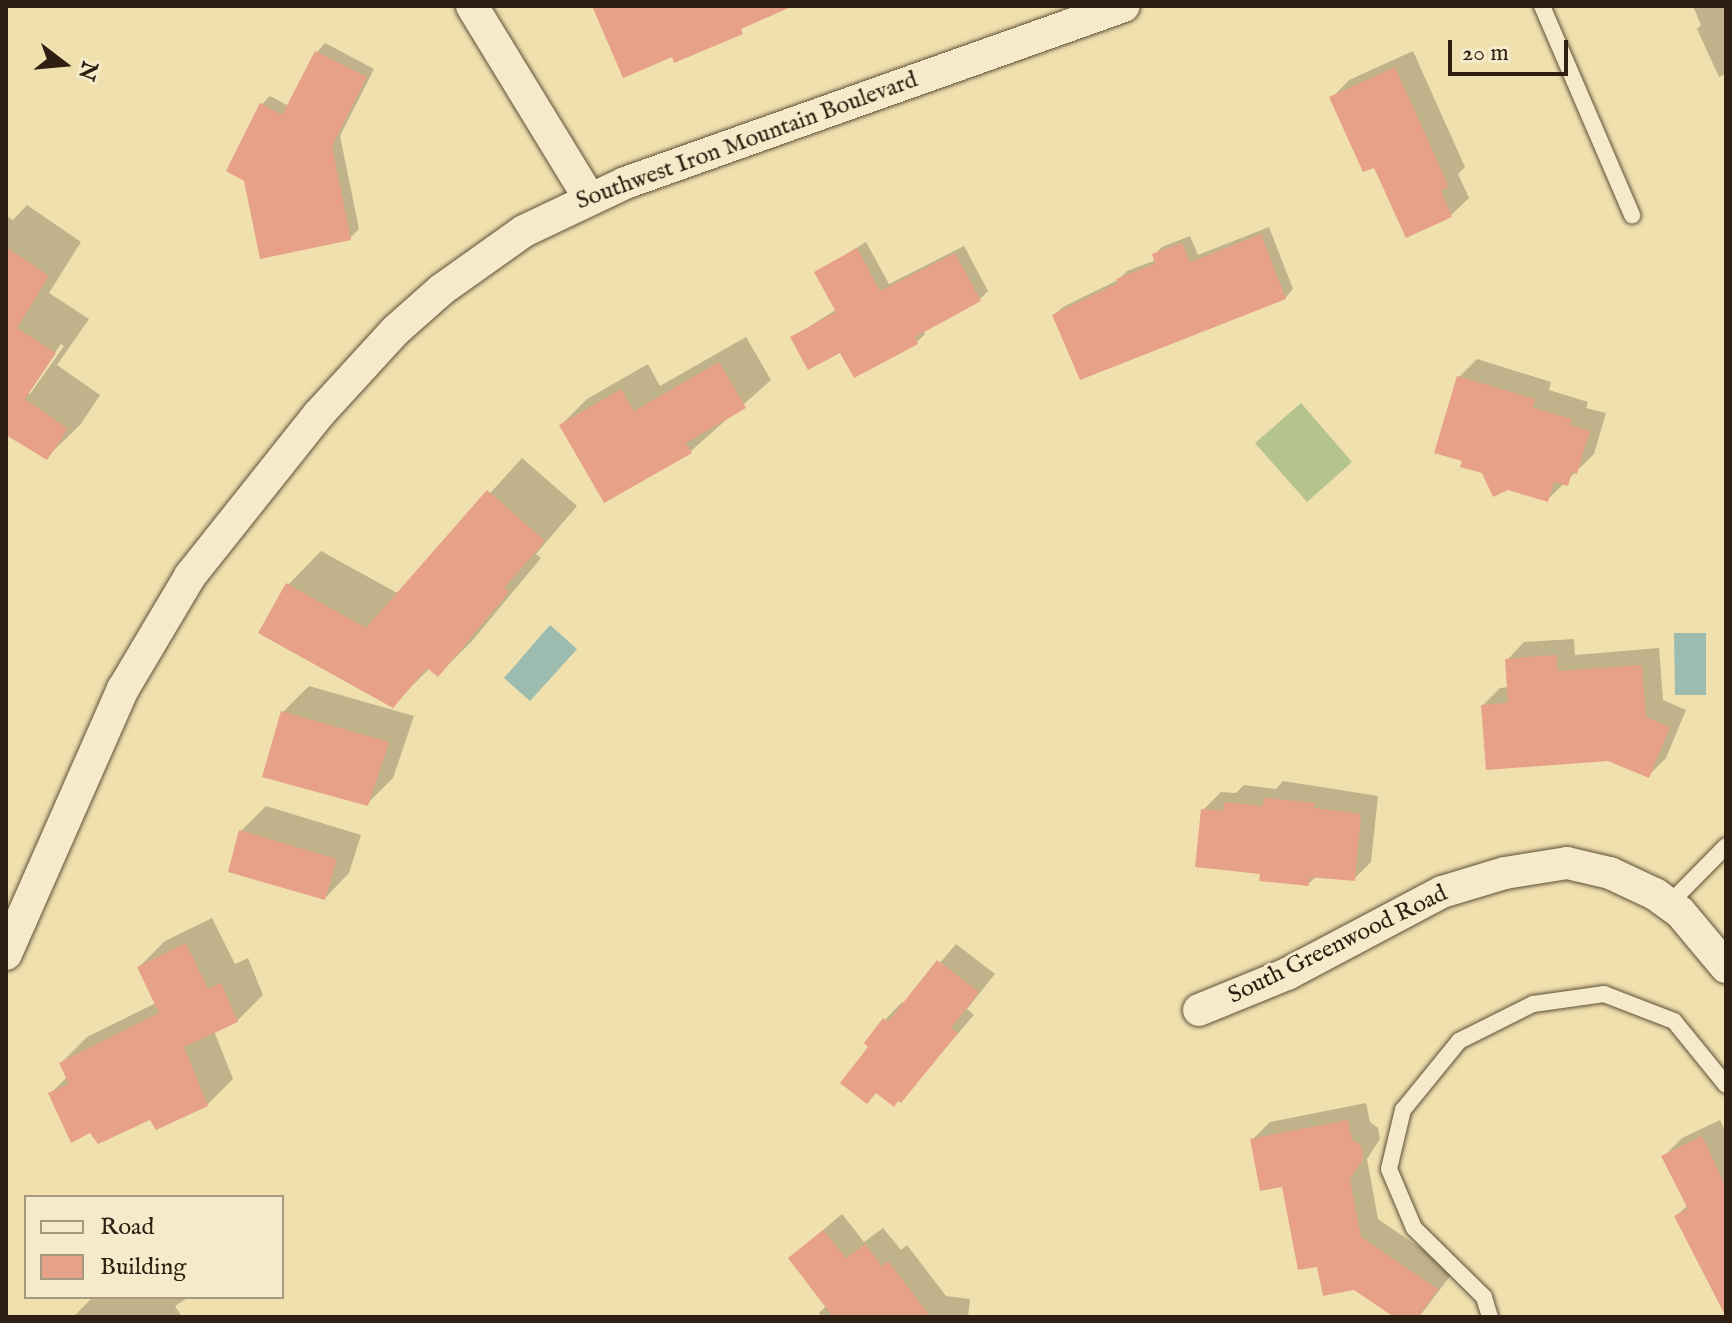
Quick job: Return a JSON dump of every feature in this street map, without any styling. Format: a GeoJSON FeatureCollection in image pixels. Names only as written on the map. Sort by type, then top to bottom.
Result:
{"type":"FeatureCollection","features":[{"type":"Feature","properties":{"kind":"street"},"geometry":{"type":"LineString","coordinates":[[472,6],[590,199]]}},
{"type":"Feature","properties":{"kind":"street","name":"Southwest Iron Mountain Boulevard"},"geometry":{"type":"LineString","coordinates":[[6,954],[123,689],[190,576],[284,454],[396,330],[478,262],[524,231],[590,199],[657,170],[1124,6]]}},
{"type":"Feature","properties":{"kind":"street","name":"South Greenwood Road"},"geometry":{"type":"LineString","coordinates":[[1199,1010],[1287,974],[1442,892],[1505,873],[1567,863],[1610,873],[1669,904],[1726,967]]}},
{"type":"Feature","properties":{"kind":"lane"},"geometry":{"type":"LineString","coordinates":[[1542,6],[1632,215]]}},
{"type":"Feature","properties":{"kind":"lane"},"geometry":{"type":"LineString","coordinates":[[1669,904],[1726,846]]}},
{"type":"Feature","properties":{"kind":"lane"},"geometry":{"type":"LineString","coordinates":[[1490,1317],[1484,1297],[1414,1228],[1389,1169],[1403,1110],[1459,1041],[1533,1004],[1604,994],[1674,1021],[1726,1085]]}},
{"type":"Feature","properties":{"kind":"green space"},"geometry":{"type":"Polygon","coordinates":[[[1301,403],[1352,462],[1307,502],[1255,443],[1301,403]]]}},
{"type":"Feature","properties":{"kind":"shaded area"},"geometry":{"type":"Polygon","coordinates":[[[550,625],[577,649],[530,701],[504,678],[550,625]]]}},
{"type":"Feature","properties":{"kind":"shaded area"},"geometry":{"type":"Polygon","coordinates":[[[1674,633],[1706,633],[1706,695],[1675,695],[1674,633]]]}},
{"type":"Feature","properties":{"kind":"building"},"geometry":{"type":"Polygon","coordinates":[[[592,6],[793,6],[741,29],[743,34],[674,63],[672,57],[623,78],[592,6]]]}},
{"type":"Feature","properties":{"kind":"building"},"geometry":{"type":"Polygon","coordinates":[[[315,51],[367,77],[332,146],[351,240],[260,259],[244,181],[226,171],[260,103],[282,115],[315,51]]]}},
{"type":"Feature","properties":{"kind":"building"},"geometry":{"type":"Polygon","coordinates":[[[1395,67],[1449,187],[1441,190],[1452,217],[1406,238],[1374,168],[1363,172],[1329,97],[1395,67]]]}},
{"type":"Feature","properties":{"kind":"building"},"geometry":{"type":"Polygon","coordinates":[[[1261,234],[1286,299],[1080,380],[1052,315],[1118,283],[1116,279],[1155,264],[1152,254],[1182,243],[1190,262],[1261,234]]]}},
{"type":"Feature","properties":{"kind":"building"},"geometry":{"type":"Polygon","coordinates":[[[6,247],[49,276],[17,328],[56,353],[25,399],[68,429],[47,460],[6,435],[6,247]]]}},
{"type":"Feature","properties":{"kind":"building"},"geometry":{"type":"Polygon","coordinates":[[[857,248],[880,291],[955,253],[981,301],[915,337],[918,344],[854,378],[840,353],[808,370],[790,337],[836,312],[814,272],[857,248]]]}},
{"type":"Feature","properties":{"kind":"building"},"geometry":{"type":"Polygon","coordinates":[[[719,362],[746,408],[686,443],[692,453],[604,503],[559,425],[621,389],[634,411],[719,362]]]}},
{"type":"Feature","properties":{"kind":"building"},"geometry":{"type":"Polygon","coordinates":[[[1457,376],[1535,399],[1533,408],[1572,419],[1570,425],[1590,431],[1577,474],[1572,472],[1568,486],[1554,482],[1548,502],[1508,490],[1493,497],[1482,473],[1460,467],[1462,461],[1434,453],[1457,376]]]}},
{"type":"Feature","properties":{"kind":"building"},"geometry":{"type":"Polygon","coordinates":[[[487,490],[545,541],[504,588],[509,592],[438,677],[427,668],[393,708],[258,633],[286,583],[366,628],[487,490]]]}},
{"type":"Feature","properties":{"kind":"building"},"geometry":{"type":"Polygon","coordinates":[[[1556,655],[1558,671],[1642,665],[1646,717],[1670,727],[1649,778],[1608,761],[1486,770],[1481,705],[1508,703],[1505,659],[1556,655]]]}},
{"type":"Feature","properties":{"kind":"building"},"geometry":{"type":"Polygon","coordinates":[[[281,711],[389,742],[368,806],[262,777],[281,711]]]}},
{"type":"Feature","properties":{"kind":"building"},"geometry":{"type":"Polygon","coordinates":[[[1264,798],[1315,803],[1314,808],[1361,814],[1355,881],[1309,877],[1309,886],[1259,881],[1260,874],[1195,867],[1201,809],[1223,811],[1224,802],[1263,806],[1264,798]]]}},
{"type":"Feature","properties":{"kind":"building"},"geometry":{"type":"Polygon","coordinates":[[[239,830],[337,859],[325,900],[228,872],[239,830]]]}},
{"type":"Feature","properties":{"kind":"building"},"geometry":{"type":"Polygon","coordinates":[[[186,943],[208,989],[221,983],[238,1022],[184,1047],[208,1106],[156,1130],[150,1120],[98,1144],[90,1133],[71,1143],[48,1093],[69,1084],[59,1063],[159,1013],[137,967],[186,943]]]}},
{"type":"Feature","properties":{"kind":"building"},"geometry":{"type":"Polygon","coordinates":[[[937,960],[979,992],[951,1028],[958,1033],[901,1103],[898,1101],[894,1107],[876,1093],[867,1104],[840,1083],[868,1047],[864,1043],[883,1018],[888,1022],[937,960]]]}},
{"type":"Feature","properties":{"kind":"building"},"geometry":{"type":"Polygon","coordinates":[[[1348,1120],[1352,1140],[1361,1145],[1363,1159],[1350,1179],[1361,1237],[1438,1289],[1418,1317],[1394,1317],[1354,1290],[1323,1296],[1317,1267],[1298,1270],[1282,1187],[1260,1191],[1250,1139],[1348,1120]]]}},
{"type":"Feature","properties":{"kind":"building"},"geometry":{"type":"Polygon","coordinates":[[[1702,1136],[1726,1187],[1726,1317],[1674,1216],[1688,1209],[1661,1156],[1702,1136]]]}},
{"type":"Feature","properties":{"kind":"building"},"geometry":{"type":"Polygon","coordinates":[[[823,1230],[846,1258],[865,1244],[882,1266],[888,1261],[931,1317],[833,1317],[788,1258],[823,1230]]]}}]}
